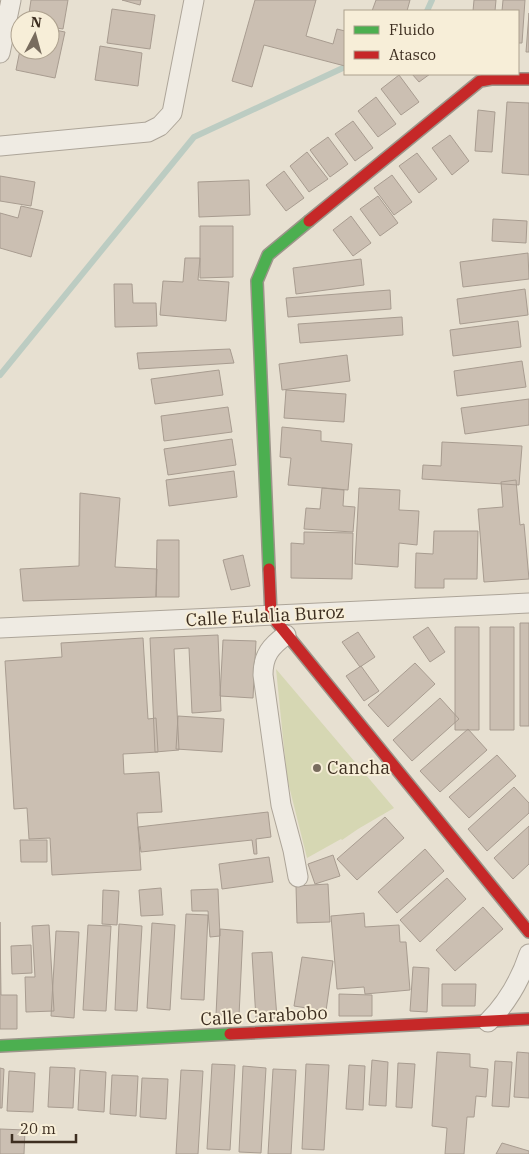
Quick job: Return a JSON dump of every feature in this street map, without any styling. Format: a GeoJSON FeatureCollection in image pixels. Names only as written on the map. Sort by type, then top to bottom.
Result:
{"type":"FeatureCollection","features":[{"type":"Feature","properties":{"kind":"street"},"geometry":{"type":"LineString","coordinates":[[0,53],[10,0]]}},
{"type":"Feature","properties":{"kind":"street"},"geometry":{"type":"LineString","coordinates":[[0,146],[148,132],[160,126],[172,113],[194,0]]}},
{"type":"Feature","properties":{"kind":"street"},"geometry":{"type":"LineString","coordinates":[[529,79],[480,80],[268,255],[257,281],[271,616],[529,932]]}},
{"type":"Feature","properties":{"kind":"street","name":"Calle Eulalia Buroz"},"geometry":{"type":"LineString","coordinates":[[0,628],[529,604]]}},
{"type":"Feature","properties":{"kind":"street"},"geometry":{"type":"LineString","coordinates":[[286,635],[269,650],[263,666],[263,675],[281,805],[298,878]]}},
{"type":"Feature","properties":{"kind":"street"},"geometry":{"type":"LineString","coordinates":[[488,1022],[510,996],[519,980],[529,954]]}},
{"type":"Feature","properties":{"kind":"street","name":"Calle Carabobo"},"geometry":{"type":"LineString","coordinates":[[0,1046],[529,1019]]}},
{"type":"Feature","properties":{"kind":"green space"},"geometry":{"type":"Polygon","coordinates":[[[276,669],[394,808],[342,840],[307,858],[287,778],[276,669]]]}},
{"type":"Feature","properties":{"kind":"building"},"geometry":{"type":"Polygon","coordinates":[[[31,0],[68,0],[63,29],[60,29],[60,10],[30,10],[31,0]]]}},
{"type":"Feature","properties":{"kind":"building"},"geometry":{"type":"Polygon","coordinates":[[[122,0],[141,0],[140,5],[122,0]]]}},
{"type":"Feature","properties":{"kind":"building"},"geometry":{"type":"Polygon","coordinates":[[[255,0],[316,0],[306,36],[333,44],[337,29],[344,31],[344,66],[264,45],[252,87],[232,81],[255,0]]]}},
{"type":"Feature","properties":{"kind":"building"},"geometry":{"type":"Polygon","coordinates":[[[376,0],[410,0],[407,10],[372,10],[376,0]]]}},
{"type":"Feature","properties":{"kind":"building"},"geometry":{"type":"Polygon","coordinates":[[[474,0],[496,0],[495,10],[473,10],[474,0]]]}},
{"type":"Feature","properties":{"kind":"building"},"geometry":{"type":"Polygon","coordinates":[[[503,0],[525,0],[522,43],[519,43],[519,10],[502,10],[503,0]]]}},
{"type":"Feature","properties":{"kind":"building"},"geometry":{"type":"Polygon","coordinates":[[[112,9],[155,15],[150,49],[107,43],[112,9]]]}},
{"type":"Feature","properties":{"kind":"building"},"geometry":{"type":"Polygon","coordinates":[[[529,13],[529,52],[526,52],[529,13]]]}},
{"type":"Feature","properties":{"kind":"building"},"geometry":{"type":"Polygon","coordinates":[[[60,31],[65,32],[60,55],[60,31]]]}},
{"type":"Feature","properties":{"kind":"building"},"geometry":{"type":"Polygon","coordinates":[[[100,46],[142,53],[138,86],[95,80],[100,46]]]}},
{"type":"Feature","properties":{"kind":"building"},"geometry":{"type":"Polygon","coordinates":[[[18,60],[59,60],[55,78],[16,70],[18,60]]]}},
{"type":"Feature","properties":{"kind":"building"},"geometry":{"type":"Polygon","coordinates":[[[399,75],[419,102],[401,115],[381,89],[399,75]]]}},
{"type":"Feature","properties":{"kind":"building"},"geometry":{"type":"Polygon","coordinates":[[[413,75],[429,75],[419,82],[413,75]]]}},
{"type":"Feature","properties":{"kind":"building"},"geometry":{"type":"Polygon","coordinates":[[[376,97],[396,124],[378,137],[358,111],[376,97]]]}},
{"type":"Feature","properties":{"kind":"building"},"geometry":{"type":"Polygon","coordinates":[[[507,102],[529,103],[529,175],[502,173],[507,102]]]}},
{"type":"Feature","properties":{"kind":"building"},"geometry":{"type":"Polygon","coordinates":[[[478,110],[495,112],[492,152],[475,151],[478,110]]]}},
{"type":"Feature","properties":{"kind":"building"},"geometry":{"type":"Polygon","coordinates":[[[353,121],[373,148],[355,161],[335,134],[353,121]]]}},
{"type":"Feature","properties":{"kind":"building"},"geometry":{"type":"Polygon","coordinates":[[[450,135],[469,161],[452,175],[432,148],[450,135]]]}},
{"type":"Feature","properties":{"kind":"building"},"geometry":{"type":"Polygon","coordinates":[[[328,137],[348,164],[330,177],[310,150],[328,137]]]}},
{"type":"Feature","properties":{"kind":"building"},"geometry":{"type":"Polygon","coordinates":[[[307,152],[328,179],[309,192],[290,166],[307,152]]]}},
{"type":"Feature","properties":{"kind":"building"},"geometry":{"type":"Polygon","coordinates":[[[417,153],[437,179],[419,193],[399,166],[417,153]]]}},
{"type":"Feature","properties":{"kind":"building"},"geometry":{"type":"Polygon","coordinates":[[[284,171],[304,198],[286,211],[266,185],[284,171]]]}},
{"type":"Feature","properties":{"kind":"building"},"geometry":{"type":"Polygon","coordinates":[[[392,175],[412,202],[394,215],[374,188],[392,175]]]}},
{"type":"Feature","properties":{"kind":"building"},"geometry":{"type":"Polygon","coordinates":[[[0,176],[35,182],[31,206],[0,201],[0,176]]]}},
{"type":"Feature","properties":{"kind":"building"},"geometry":{"type":"Polygon","coordinates":[[[249,180],[250,215],[199,217],[198,182],[249,180]]]}},
{"type":"Feature","properties":{"kind":"building"},"geometry":{"type":"Polygon","coordinates":[[[378,196],[398,223],[380,236],[360,209],[378,196]]]}},
{"type":"Feature","properties":{"kind":"building"},"geometry":{"type":"Polygon","coordinates":[[[21,206],[43,211],[31,257],[0,248],[0,213],[18,218],[21,206]]]}},
{"type":"Feature","properties":{"kind":"building"},"geometry":{"type":"Polygon","coordinates":[[[351,216],[371,243],[353,256],[333,230],[351,216]]]}},
{"type":"Feature","properties":{"kind":"building"},"geometry":{"type":"Polygon","coordinates":[[[493,219],[527,221],[526,243],[492,241],[493,219]]]}},
{"type":"Feature","properties":{"kind":"building"},"geometry":{"type":"Polygon","coordinates":[[[200,226],[233,226],[233,277],[200,278],[200,226]]]}},
{"type":"Feature","properties":{"kind":"building"},"geometry":{"type":"Polygon","coordinates":[[[528,253],[529,279],[463,287],[460,262],[528,253]]]}},
{"type":"Feature","properties":{"kind":"building"},"geometry":{"type":"Polygon","coordinates":[[[185,258],[200,258],[198,280],[229,282],[226,321],[160,315],[163,281],[183,282],[185,258]]]}},
{"type":"Feature","properties":{"kind":"building"},"geometry":{"type":"Polygon","coordinates":[[[361,259],[364,285],[296,294],[293,268],[361,259]]]}},
{"type":"Feature","properties":{"kind":"building"},"geometry":{"type":"Polygon","coordinates":[[[114,284],[132,284],[133,303],[156,303],[157,326],[115,327],[114,284]]]}},
{"type":"Feature","properties":{"kind":"building"},"geometry":{"type":"Polygon","coordinates":[[[525,289],[528,315],[460,324],[457,299],[525,289]]]}},
{"type":"Feature","properties":{"kind":"building"},"geometry":{"type":"Polygon","coordinates":[[[390,290],[391,309],[288,317],[286,298],[390,290]]]}},
{"type":"Feature","properties":{"kind":"building"},"geometry":{"type":"Polygon","coordinates":[[[402,317],[403,335],[300,343],[298,324],[402,317]]]}},
{"type":"Feature","properties":{"kind":"building"},"geometry":{"type":"Polygon","coordinates":[[[518,321],[521,347],[453,356],[450,330],[518,321]]]}},
{"type":"Feature","properties":{"kind":"building"},"geometry":{"type":"Polygon","coordinates":[[[230,349],[234,363],[139,369],[137,353],[230,349]]]}},
{"type":"Feature","properties":{"kind":"building"},"geometry":{"type":"Polygon","coordinates":[[[347,355],[350,381],[282,390],[279,364],[347,355]]]}},
{"type":"Feature","properties":{"kind":"building"},"geometry":{"type":"Polygon","coordinates":[[[522,361],[526,387],[457,396],[454,371],[522,361]]]}},
{"type":"Feature","properties":{"kind":"building"},"geometry":{"type":"Polygon","coordinates":[[[219,370],[223,395],[155,404],[151,379],[219,370]]]}},
{"type":"Feature","properties":{"kind":"building"},"geometry":{"type":"Polygon","coordinates":[[[286,390],[346,394],[344,422],[284,418],[286,390]]]}},
{"type":"Feature","properties":{"kind":"building"},"geometry":{"type":"Polygon","coordinates":[[[529,399],[529,425],[465,434],[461,408],[529,399]]]}},
{"type":"Feature","properties":{"kind":"building"},"geometry":{"type":"Polygon","coordinates":[[[228,407],[232,432],[164,441],[161,416],[228,407]]]}},
{"type":"Feature","properties":{"kind":"building"},"geometry":{"type":"Polygon","coordinates":[[[282,427],[321,431],[321,441],[352,444],[348,490],[288,485],[291,458],[280,457],[282,427]]]}},
{"type":"Feature","properties":{"kind":"building"},"geometry":{"type":"Polygon","coordinates":[[[232,439],[236,465],[168,475],[164,449],[232,439]]]}},
{"type":"Feature","properties":{"kind":"building"},"geometry":{"type":"Polygon","coordinates":[[[442,442],[522,446],[519,485],[422,479],[423,465],[441,466],[442,442]]]}},
{"type":"Feature","properties":{"kind":"building"},"geometry":{"type":"Polygon","coordinates":[[[234,471],[237,497],[169,506],[166,480],[234,471]]]}},
{"type":"Feature","properties":{"kind":"building"},"geometry":{"type":"Polygon","coordinates":[[[516,480],[520,525],[524,524],[529,579],[484,582],[478,509],[503,507],[501,482],[516,480]]]}},
{"type":"Feature","properties":{"kind":"building"},"geometry":{"type":"Polygon","coordinates":[[[322,488],[344,490],[343,506],[355,507],[353,532],[304,529],[306,508],[320,509],[322,488]]]}},
{"type":"Feature","properties":{"kind":"building"},"geometry":{"type":"Polygon","coordinates":[[[359,488],[400,490],[399,510],[419,511],[417,545],[399,543],[398,567],[355,564],[359,488]]]}},
{"type":"Feature","properties":{"kind":"building"},"geometry":{"type":"Polygon","coordinates":[[[80,493],[120,498],[115,567],[157,569],[156,597],[23,601],[20,569],[79,566],[80,493]]]}},
{"type":"Feature","properties":{"kind":"building"},"geometry":{"type":"Polygon","coordinates":[[[434,531],[478,531],[477,579],[444,579],[444,588],[415,588],[416,553],[433,554],[434,531]]]}},
{"type":"Feature","properties":{"kind":"building"},"geometry":{"type":"Polygon","coordinates":[[[304,532],[353,533],[352,579],[291,578],[291,543],[304,544],[304,532]]]}},
{"type":"Feature","properties":{"kind":"building"},"geometry":{"type":"Polygon","coordinates":[[[157,540],[179,540],[179,597],[156,597],[157,540]]]}},
{"type":"Feature","properties":{"kind":"building"},"geometry":{"type":"Polygon","coordinates":[[[243,555],[250,586],[231,590],[223,560],[243,555]]]}},
{"type":"Feature","properties":{"kind":"building"},"geometry":{"type":"Polygon","coordinates":[[[520,623],[529,623],[529,726],[520,726],[520,623]]]}},
{"type":"Feature","properties":{"kind":"building"},"geometry":{"type":"Polygon","coordinates":[[[428,627],[445,652],[430,662],[413,637],[428,627]]]}},
{"type":"Feature","properties":{"kind":"building"},"geometry":{"type":"Polygon","coordinates":[[[455,627],[479,627],[479,730],[455,730],[455,627]]]}},
{"type":"Feature","properties":{"kind":"building"},"geometry":{"type":"Polygon","coordinates":[[[490,627],[514,627],[514,730],[490,730],[490,627]]]}},
{"type":"Feature","properties":{"kind":"building"},"geometry":{"type":"Polygon","coordinates":[[[358,632],[375,657],[360,667],[342,642],[358,632]]]}},
{"type":"Feature","properties":{"kind":"building"},"geometry":{"type":"Polygon","coordinates":[[[218,635],[221,711],[192,713],[189,648],[174,649],[179,750],[155,752],[150,638],[218,635]]]}},
{"type":"Feature","properties":{"kind":"building"},"geometry":{"type":"Polygon","coordinates":[[[143,638],[148,719],[156,718],[158,752],[123,754],[124,774],[159,772],[162,812],[137,813],[141,870],[52,875],[50,838],[29,839],[27,808],[14,809],[5,661],[62,657],[61,643],[143,638]]]}},
{"type":"Feature","properties":{"kind":"building"},"geometry":{"type":"Polygon","coordinates":[[[223,640],[256,641],[253,698],[220,696],[223,640]]]}},
{"type":"Feature","properties":{"kind":"building"},"geometry":{"type":"Polygon","coordinates":[[[415,663],[435,684],[388,727],[368,705],[415,663]]]}},
{"type":"Feature","properties":{"kind":"building"},"geometry":{"type":"Polygon","coordinates":[[[361,666],[379,691],[364,701],[346,676],[361,666]]]}},
{"type":"Feature","properties":{"kind":"building"},"geometry":{"type":"Polygon","coordinates":[[[440,698],[459,719],[412,761],[393,740],[440,698]]]}},
{"type":"Feature","properties":{"kind":"building"},"geometry":{"type":"Polygon","coordinates":[[[178,716],[224,719],[222,752],[176,749],[178,716]]]}},
{"type":"Feature","properties":{"kind":"building"},"geometry":{"type":"Polygon","coordinates":[[[468,729],[487,750],[440,792],[420,771],[468,729]]]}},
{"type":"Feature","properties":{"kind":"building"},"geometry":{"type":"Polygon","coordinates":[[[497,755],[516,776],[469,818],[449,797],[497,755]]]}},
{"type":"Feature","properties":{"kind":"building"},"geometry":{"type":"Polygon","coordinates":[[[514,787],[529,803],[529,813],[487,851],[468,829],[514,787]]]}},
{"type":"Feature","properties":{"kind":"building"},"geometry":{"type":"Polygon","coordinates":[[[268,812],[271,837],[256,839],[257,854],[254,854],[252,840],[141,852],[138,827],[268,812]]]}},
{"type":"Feature","properties":{"kind":"building"},"geometry":{"type":"Polygon","coordinates":[[[385,817],[404,838],[357,880],[337,859],[385,817]]]}},
{"type":"Feature","properties":{"kind":"building"},"geometry":{"type":"Polygon","coordinates":[[[529,826],[529,864],[513,879],[494,858],[529,826]]]}},
{"type":"Feature","properties":{"kind":"building"},"geometry":{"type":"Polygon","coordinates":[[[20,840],[47,840],[47,862],[21,862],[20,840]]]}},
{"type":"Feature","properties":{"kind":"building"},"geometry":{"type":"Polygon","coordinates":[[[425,849],[444,871],[397,913],[378,892],[425,849]]]}},
{"type":"Feature","properties":{"kind":"building"},"geometry":{"type":"Polygon","coordinates":[[[333,855],[340,876],[315,884],[308,864],[333,855]]]}},
{"type":"Feature","properties":{"kind":"building"},"geometry":{"type":"Polygon","coordinates":[[[269,857],[273,882],[222,889],[219,864],[269,857]]]}},
{"type":"Feature","properties":{"kind":"building"},"geometry":{"type":"Polygon","coordinates":[[[447,878],[466,899],[420,942],[400,920],[447,878]]]}},
{"type":"Feature","properties":{"kind":"building"},"geometry":{"type":"Polygon","coordinates":[[[328,884],[330,922],[297,923],[296,886],[328,884]]]}},
{"type":"Feature","properties":{"kind":"building"},"geometry":{"type":"Polygon","coordinates":[[[161,888],[163,915],[141,916],[139,890],[161,888]]]}},
{"type":"Feature","properties":{"kind":"building"},"geometry":{"type":"Polygon","coordinates":[[[218,889],[220,936],[210,937],[208,911],[192,911],[191,890],[218,889]]]}},
{"type":"Feature","properties":{"kind":"building"},"geometry":{"type":"Polygon","coordinates":[[[103,890],[119,891],[117,925],[102,924],[103,890]]]}},
{"type":"Feature","properties":{"kind":"building"},"geometry":{"type":"Polygon","coordinates":[[[483,907],[503,929],[455,971],[436,950],[483,907]]]}},
{"type":"Feature","properties":{"kind":"building"},"geometry":{"type":"Polygon","coordinates":[[[364,913],[365,927],[399,925],[400,942],[406,942],[410,990],[365,994],[364,987],[337,989],[331,916],[364,913]]]}},
{"type":"Feature","properties":{"kind":"building"},"geometry":{"type":"Polygon","coordinates":[[[186,914],[208,915],[204,1000],[181,999],[186,914]]]}},
{"type":"Feature","properties":{"kind":"building"},"geometry":{"type":"Polygon","coordinates":[[[0,922],[1,995],[17,995],[17,1029],[0,1029],[0,922]]]}},
{"type":"Feature","properties":{"kind":"building"},"geometry":{"type":"Polygon","coordinates":[[[152,923],[175,925],[170,1010],[147,1008],[152,923]]]}},
{"type":"Feature","properties":{"kind":"building"},"geometry":{"type":"Polygon","coordinates":[[[119,924],[142,926],[137,1011],[115,1010],[119,924]]]}},
{"type":"Feature","properties":{"kind":"building"},"geometry":{"type":"Polygon","coordinates":[[[49,925],[54,1011],[26,1012],[25,977],[35,977],[32,926],[49,925]]]}},
{"type":"Feature","properties":{"kind":"building"},"geometry":{"type":"Polygon","coordinates":[[[88,925],[111,926],[106,1011],[83,1010],[88,925]]]}},
{"type":"Feature","properties":{"kind":"building"},"geometry":{"type":"Polygon","coordinates":[[[220,929],[243,931],[239,1016],[216,1015],[220,929]]]}},
{"type":"Feature","properties":{"kind":"building"},"geometry":{"type":"Polygon","coordinates":[[[56,931],[79,932],[74,1018],[51,1016],[56,931]]]}},
{"type":"Feature","properties":{"kind":"building"},"geometry":{"type":"Polygon","coordinates":[[[31,945],[32,973],[12,974],[11,946],[31,945]]]}},
{"type":"Feature","properties":{"kind":"building"},"geometry":{"type":"Polygon","coordinates":[[[272,952],[277,1018],[256,1019],[252,953],[272,952]]]}},
{"type":"Feature","properties":{"kind":"building"},"geometry":{"type":"Polygon","coordinates":[[[302,957],[333,961],[326,1011],[294,1006],[302,957]]]}},
{"type":"Feature","properties":{"kind":"building"},"geometry":{"type":"Polygon","coordinates":[[[413,967],[429,968],[427,1012],[410,1011],[413,967]]]}},
{"type":"Feature","properties":{"kind":"building"},"geometry":{"type":"Polygon","coordinates":[[[442,984],[476,984],[475,1006],[442,1006],[442,984]]]}},
{"type":"Feature","properties":{"kind":"building"},"geometry":{"type":"Polygon","coordinates":[[[339,994],[372,995],[372,1016],[339,1016],[339,994]]]}},
{"type":"Feature","properties":{"kind":"building"},"geometry":{"type":"Polygon","coordinates":[[[437,1052],[470,1054],[470,1067],[488,1069],[486,1097],[476,1096],[474,1117],[467,1117],[464,1154],[445,1154],[447,1128],[432,1126],[437,1052]]]}},
{"type":"Feature","properties":{"kind":"building"},"geometry":{"type":"Polygon","coordinates":[[[517,1052],[529,1053],[529,1098],[514,1097],[517,1052]]]}},
{"type":"Feature","properties":{"kind":"building"},"geometry":{"type":"Polygon","coordinates":[[[372,1060],[388,1062],[386,1106],[369,1105],[372,1060]]]}},
{"type":"Feature","properties":{"kind":"building"},"geometry":{"type":"Polygon","coordinates":[[[495,1061],[512,1062],[509,1107],[492,1106],[495,1061]]]}},
{"type":"Feature","properties":{"kind":"building"},"geometry":{"type":"Polygon","coordinates":[[[398,1063],[415,1064],[412,1108],[396,1107],[398,1063]]]}},
{"type":"Feature","properties":{"kind":"building"},"geometry":{"type":"Polygon","coordinates":[[[212,1064],[235,1065],[230,1150],[207,1149],[212,1064]]]}},
{"type":"Feature","properties":{"kind":"building"},"geometry":{"type":"Polygon","coordinates":[[[306,1064],[329,1065],[324,1150],[302,1149],[306,1064]]]}},
{"type":"Feature","properties":{"kind":"building"},"geometry":{"type":"Polygon","coordinates":[[[349,1065],[365,1066],[363,1110],[346,1109],[349,1065]]]}},
{"type":"Feature","properties":{"kind":"building"},"geometry":{"type":"Polygon","coordinates":[[[243,1066],[266,1068],[261,1153],[239,1152],[243,1066]]]}},
{"type":"Feature","properties":{"kind":"building"},"geometry":{"type":"Polygon","coordinates":[[[50,1067],[75,1068],[73,1108],[48,1107],[50,1067]]]}},
{"type":"Feature","properties":{"kind":"building"},"geometry":{"type":"Polygon","coordinates":[[[0,1068],[4,1069],[2,1108],[0,1108],[0,1068]]]}},
{"type":"Feature","properties":{"kind":"building"},"geometry":{"type":"Polygon","coordinates":[[[273,1069],[296,1070],[291,1154],[268,1154],[273,1069]]]}},
{"type":"Feature","properties":{"kind":"building"},"geometry":{"type":"Polygon","coordinates":[[[80,1070],[106,1072],[104,1112],[78,1110],[80,1070]]]}},
{"type":"Feature","properties":{"kind":"building"},"geometry":{"type":"Polygon","coordinates":[[[181,1070],[203,1071],[198,1154],[176,1154],[181,1070]]]}},
{"type":"Feature","properties":{"kind":"building"},"geometry":{"type":"Polygon","coordinates":[[[9,1071],[35,1073],[33,1112],[7,1111],[9,1071]]]}},
{"type":"Feature","properties":{"kind":"building"},"geometry":{"type":"Polygon","coordinates":[[[112,1075],[138,1076],[136,1116],[110,1114],[112,1075]]]}},
{"type":"Feature","properties":{"kind":"building"},"geometry":{"type":"Polygon","coordinates":[[[142,1078],[168,1079],[166,1119],[140,1117],[142,1078]]]}},
{"type":"Feature","properties":{"kind":"building"},"geometry":{"type":"Polygon","coordinates":[[[0,1129],[25,1130],[24,1154],[0,1154],[0,1129]]]}},
{"type":"Feature","properties":{"kind":"building"},"geometry":{"type":"Polygon","coordinates":[[[502,1143],[529,1151],[529,1154],[496,1154],[502,1143]]]}},
{"type":"Feature","properties":{"kind":"waterway"},"geometry":{"type":"LineString","coordinates":[[427,10],[432,0]]}},
{"type":"Feature","properties":{"kind":"waterway"},"geometry":{"type":"LineString","coordinates":[[0,375],[194,137],[344,67]]}},
{"type":"Feature","properties":{"kind":"traffic: fast"},"geometry":{"type":"LineString","coordinates":[[269,569],[257,281],[268,255],[309,221]]}},
{"type":"Feature","properties":{"kind":"traffic: fast"},"geometry":{"type":"LineString","coordinates":[[0,1046],[230,1034]]}},
{"type":"Feature","properties":{"kind":"traffic: jam"},"geometry":{"type":"LineString","coordinates":[[309,221],[480,81],[491,79],[529,79]]}},
{"type":"Feature","properties":{"kind":"traffic: jam"},"geometry":{"type":"LineString","coordinates":[[269,569],[271,615],[529,932]]}},
{"type":"Feature","properties":{"kind":"traffic: jam"},"geometry":{"type":"LineString","coordinates":[[230,1034],[529,1019]]}},
{"type":"Feature","properties":{"kind":"place","name":"Cancha"},"geometry":{"type":"Point","coordinates":[317,768]}}]}
